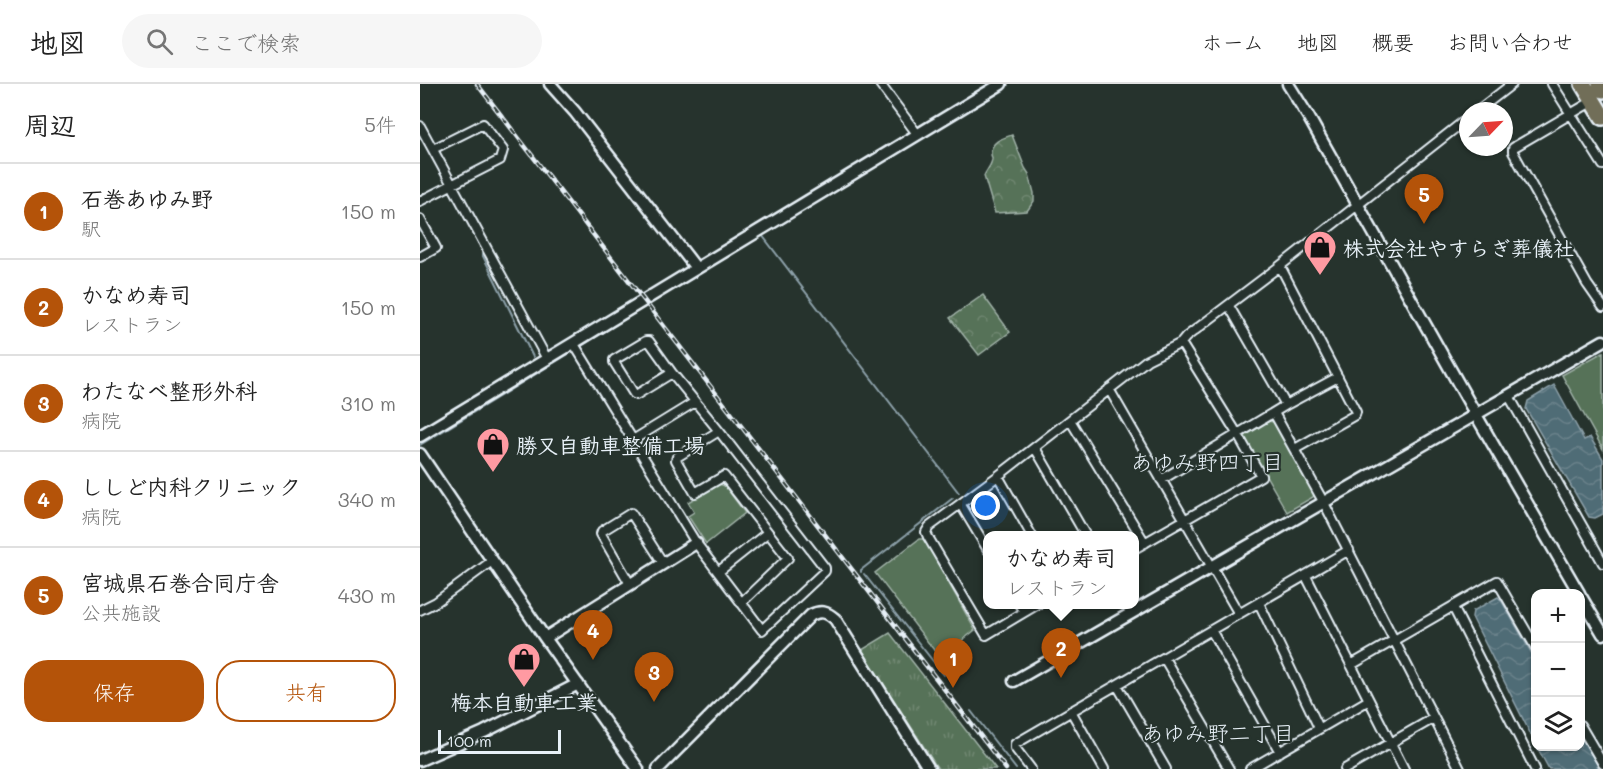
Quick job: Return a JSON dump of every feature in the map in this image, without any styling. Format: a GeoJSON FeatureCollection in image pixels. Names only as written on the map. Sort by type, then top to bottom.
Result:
{"type":"FeatureCollection","features":[{"type":"Feature","properties":{"kind":"highway"},"geometry":{"type":"LineString","coordinates":[[1583,84],[1603,117]]}},
{"type":"Feature","properties":{"kind":"highway"},"geometry":{"type":"LineString","coordinates":[[1600,84],[1603,90]]}},
{"type":"Feature","properties":{"kind":"street"},"geometry":{"type":"LineString","coordinates":[[550,84],[575,112],[696,268]]}},
{"type":"Feature","properties":{"kind":"street"},"geometry":{"type":"LineString","coordinates":[[880,84],[918,135]]}},
{"type":"Feature","properties":{"kind":"street"},"geometry":{"type":"LineString","coordinates":[[420,436],[1001,84]]}},
{"type":"Feature","properties":{"kind":"street"},"geometry":{"type":"LineString","coordinates":[[1288,84],[1577,589]]}},
{"type":"Feature","properties":{"kind":"street"},"geometry":{"type":"LineString","coordinates":[[1489,102],[1512,84]]}},
{"type":"Feature","properties":{"kind":"street"},"geometry":{"type":"LineString","coordinates":[[1552,84],[1603,165]]}},
{"type":"Feature","properties":{"kind":"street"},"geometry":{"type":"LineString","coordinates":[[1586,105],[1516,146],[1513,152],[1587,284],[1603,307]]}},
{"type":"Feature","properties":{"kind":"street"},"geometry":{"type":"LineString","coordinates":[[420,201],[500,160],[503,150],[483,124],[433,149]]}},
{"type":"Feature","properties":{"kind":"street"},"geometry":{"type":"LineString","coordinates":[[1029,609],[986,634],[926,532],[929,527],[961,505],[1147,360],[1181,343],[1459,125]]}},
{"type":"Feature","properties":{"kind":"street"},"geometry":{"type":"LineString","coordinates":[[420,126],[547,359]]}},
{"type":"Feature","properties":{"kind":"street"},"geometry":{"type":"LineString","coordinates":[[420,219],[436,248],[420,257]]}},
{"type":"Feature","properties":{"kind":"street"},"geometry":{"type":"LineString","coordinates":[[1281,266],[1356,412],[1294,449]]}},
{"type":"Feature","properties":{"kind":"street"},"geometry":{"type":"LineString","coordinates":[[1229,306],[1286,405]]}},
{"type":"Feature","properties":{"kind":"street"},"geometry":{"type":"LineString","coordinates":[[574,344],[696,543],[762,630],[825,571],[825,568],[672,374],[649,341],[614,360],[636,395],[672,374]]}},
{"type":"Feature","properties":{"kind":"street"},"geometry":{"type":"LineString","coordinates":[[1014,681],[1603,341]]}},
{"type":"Feature","properties":{"kind":"street"},"geometry":{"type":"LineString","coordinates":[[1139,546],[1261,476],[1181,343]]}},
{"type":"Feature","properties":{"kind":"street"},"geometry":{"type":"LineString","coordinates":[[1161,480],[1286,405],[1338,377]]}},
{"type":"Feature","properties":{"kind":"street"},"geometry":{"type":"LineString","coordinates":[[1109,389],[1239,614]]}},
{"type":"Feature","properties":{"kind":"street"},"geometry":{"type":"LineString","coordinates":[[1509,396],[1603,563]]}},
{"type":"Feature","properties":{"kind":"street"},"geometry":{"type":"LineString","coordinates":[[633,440],[695,402]]}},
{"type":"Feature","properties":{"kind":"street"},"geometry":{"type":"LineString","coordinates":[[1274,413],[1349,550],[1460,769]]}},
{"type":"Feature","properties":{"kind":"street"},"geometry":{"type":"LineString","coordinates":[[1070,420],[1138,531]]}},
{"type":"Feature","properties":{"kind":"street"},"geometry":{"type":"LineString","coordinates":[[719,431],[677,457],[676,460],[695,492],[724,476],[788,558],[741,603]]}},
{"type":"Feature","properties":{"kind":"street"},"geometry":{"type":"LineString","coordinates":[[1035,448],[1083,531]]}},
{"type":"Feature","properties":{"kind":"street"},"geometry":{"type":"LineString","coordinates":[[420,454],[545,638],[638,769]]}},
{"type":"Feature","properties":{"kind":"street"},"geometry":{"type":"LineString","coordinates":[[998,476],[1029,531]]}},
{"type":"Feature","properties":{"kind":"street"},"geometry":{"type":"LineString","coordinates":[[961,505],[983,543]]}},
{"type":"Feature","properties":{"kind":"street"},"geometry":{"type":"LineString","coordinates":[[630,584],[601,534],[602,531],[631,513],[663,563]]}},
{"type":"Feature","properties":{"kind":"street"},"geometry":{"type":"LineString","coordinates":[[718,572],[767,533]]}},
{"type":"Feature","properties":{"kind":"street"},"geometry":{"type":"LineString","coordinates":[[1139,533],[1145,543]]}},
{"type":"Feature","properties":{"kind":"street"},"geometry":{"type":"LineString","coordinates":[[545,638],[696,543]]}},
{"type":"Feature","properties":{"kind":"street"},"geometry":{"type":"LineString","coordinates":[[1031,769],[1015,748],[1016,744],[1349,550]]}},
{"type":"Feature","properties":{"kind":"street"},"geometry":{"type":"LineString","coordinates":[[420,610],[436,602],[492,561]]}},
{"type":"Feature","properties":{"kind":"street"},"geometry":{"type":"LineString","coordinates":[[1306,576],[1404,769]]}},
{"type":"Feature","properties":{"kind":"street"},"geometry":{"type":"LineString","coordinates":[[1351,665],[1497,581],[1533,643]]}},
{"type":"Feature","properties":{"kind":"street"},"geometry":{"type":"LineString","coordinates":[[1259,603],[1319,728]]}},
{"type":"Feature","properties":{"kind":"street"},"geometry":{"type":"LineString","coordinates":[[1585,603],[1603,634]]}},
{"type":"Feature","properties":{"kind":"street"},"geometry":{"type":"LineString","coordinates":[[1453,607],[1535,769]]}},
{"type":"Feature","properties":{"kind":"street"},"geometry":{"type":"LineString","coordinates":[[658,769],[812,615],[823,612],[835,619],[929,769]]}},
{"type":"Feature","properties":{"kind":"street"},"geometry":{"type":"LineString","coordinates":[[1211,630],[1280,752]]}},
{"type":"Feature","properties":{"kind":"street"},"geometry":{"type":"LineString","coordinates":[[1164,658],[1228,769]]}},
{"type":"Feature","properties":{"kind":"street"},"geometry":{"type":"LineString","coordinates":[[420,760],[484,732],[578,684]]}},
{"type":"Feature","properties":{"kind":"street"},"geometry":{"type":"LineString","coordinates":[[1117,685],[1166,769]]}},
{"type":"Feature","properties":{"kind":"street"},"geometry":{"type":"LineString","coordinates":[[1250,769],[1369,700]]}},
{"type":"Feature","properties":{"kind":"street"},"geometry":{"type":"LineString","coordinates":[[1071,711],[1104,769]]}},
{"type":"Feature","properties":{"kind":"street"},"geometry":{"type":"LineString","coordinates":[[1345,769],[1434,718]]}},
{"type":"Feature","properties":{"kind":"street"},"geometry":{"type":"LineString","coordinates":[[1585,732],[1603,764]]}},
{"type":"Feature","properties":{"kind":"green space"},"geometry":{"type":"Polygon","coordinates":[[[1012,135],[1029,174],[1034,201],[1027,211],[995,213],[984,176],[992,161],[993,146],[998,141],[1012,135]]]}},
{"type":"Feature","properties":{"kind":"green space"},"geometry":{"type":"Polygon","coordinates":[[[983,295],[1010,332],[979,355],[950,318],[983,295]]]}},
{"type":"Feature","properties":{"kind":"green space"},"geometry":{"type":"Polygon","coordinates":[[[1603,352],[1603,449],[1562,375],[1603,352]]]}},
{"type":"Feature","properties":{"kind":"green space"},"geometry":{"type":"Polygon","coordinates":[[[1268,421],[1274,422],[1315,491],[1313,497],[1287,512],[1245,439],[1246,433],[1268,421]]]}},
{"type":"Feature","properties":{"kind":"green space"},"geometry":{"type":"Polygon","coordinates":[[[719,484],[725,486],[745,513],[706,544],[688,516],[694,512],[688,502],[719,484]]]}},
{"type":"Feature","properties":{"kind":"green space"},"geometry":{"type":"Polygon","coordinates":[[[919,539],[924,539],[975,630],[940,658],[875,573],[919,539]]]}},
{"type":"Feature","properties":{"kind":"green space"},"geometry":{"type":"Polygon","coordinates":[[[890,633],[996,769],[938,769],[862,650],[890,633]]]}},
{"type":"Feature","properties":{"kind":"water"},"geometry":{"type":"Polygon","coordinates":[[[1554,385],[1584,440],[1590,437],[1603,459],[1603,514],[1595,518],[1589,517],[1526,409],[1528,401],[1554,385]]]}},
{"type":"Feature","properties":{"kind":"water"},"geometry":{"type":"Polygon","coordinates":[[[1498,597],[1531,652],[1531,735],[1472,617],[1473,611],[1498,597]]]}},
{"type":"Feature","properties":{"kind":"water"},"geometry":{"type":"Polygon","coordinates":[[[1585,743],[1600,769],[1549,769],[1539,751],[1585,751],[1585,743]]]}},
{"type":"Feature","properties":{"kind":"waterway"},"geometry":{"type":"LineString","coordinates":[[762,235],[959,493]]}},
{"type":"Feature","properties":{"kind":"waterway"},"geometry":{"type":"LineString","coordinates":[[482,254],[533,357]]}},
{"type":"Feature","properties":{"kind":"waterway"},"geometry":{"type":"LineString","coordinates":[[580,347],[636,312]]}},
{"type":"Feature","properties":{"kind":"waterway"},"geometry":{"type":"LineString","coordinates":[[420,445],[575,350]]}},
{"type":"Feature","properties":{"kind":"waterway"},"geometry":{"type":"LineString","coordinates":[[861,572],[953,498]]}},
{"type":"Feature","properties":{"kind":"waterway"},"geometry":{"type":"LineString","coordinates":[[864,574],[944,675]]}},
{"type":"Feature","properties":{"kind":"waterway"},"geometry":{"type":"LineString","coordinates":[[1464,618],[1540,769]]}},
{"type":"Feature","properties":{"kind":"waterway"},"geometry":{"type":"LineString","coordinates":[[971,711],[1016,769]]}},
{"type":"Feature","properties":{"kind":"railway"},"geometry":{"type":"LineString","coordinates":[[477,84],[1006,769]]}},
{"type":"Feature","properties":{"kind":"place","name":"宮城県石巻合同庁舎"},"geometry":{"type":"Point","coordinates":[1424,224]}},
{"type":"Feature","properties":{"kind":"place","name":"株式会社やすらぎ葬儀社"},"geometry":{"type":"Point","coordinates":[1320,276]}},
{"type":"Feature","properties":{"kind":"place","name":"勝又自動車整備工場"},"geometry":{"type":"Point","coordinates":[493,473]}},
{"type":"Feature","properties":{"kind":"place","name":"ししど内科クリニック"},"geometry":{"type":"Point","coordinates":[593,660]}},
{"type":"Feature","properties":{"kind":"place","name":"かなめ寿司"},"geometry":{"type":"Point","coordinates":[1061,678]}},
{"type":"Feature","properties":{"kind":"place","name":"梅本自動車工業"},"geometry":{"type":"Point","coordinates":[524,688]}},
{"type":"Feature","properties":{"kind":"place","name":"石巻あゆみ野"},"geometry":{"type":"Point","coordinates":[953,688]}},
{"type":"Feature","properties":{"kind":"place","name":"わたなべ整形外科"},"geometry":{"type":"Point","coordinates":[654,702]}},
{"type":"Feature","properties":{"kind":"district","name":"あゆみ野四丁目"},"geometry":{"type":"Point","coordinates":[1207,461]}},
{"type":"Feature","properties":{"kind":"district","name":"あゆみ野二丁目"},"geometry":{"type":"Point","coordinates":[1218,732]}}]}
